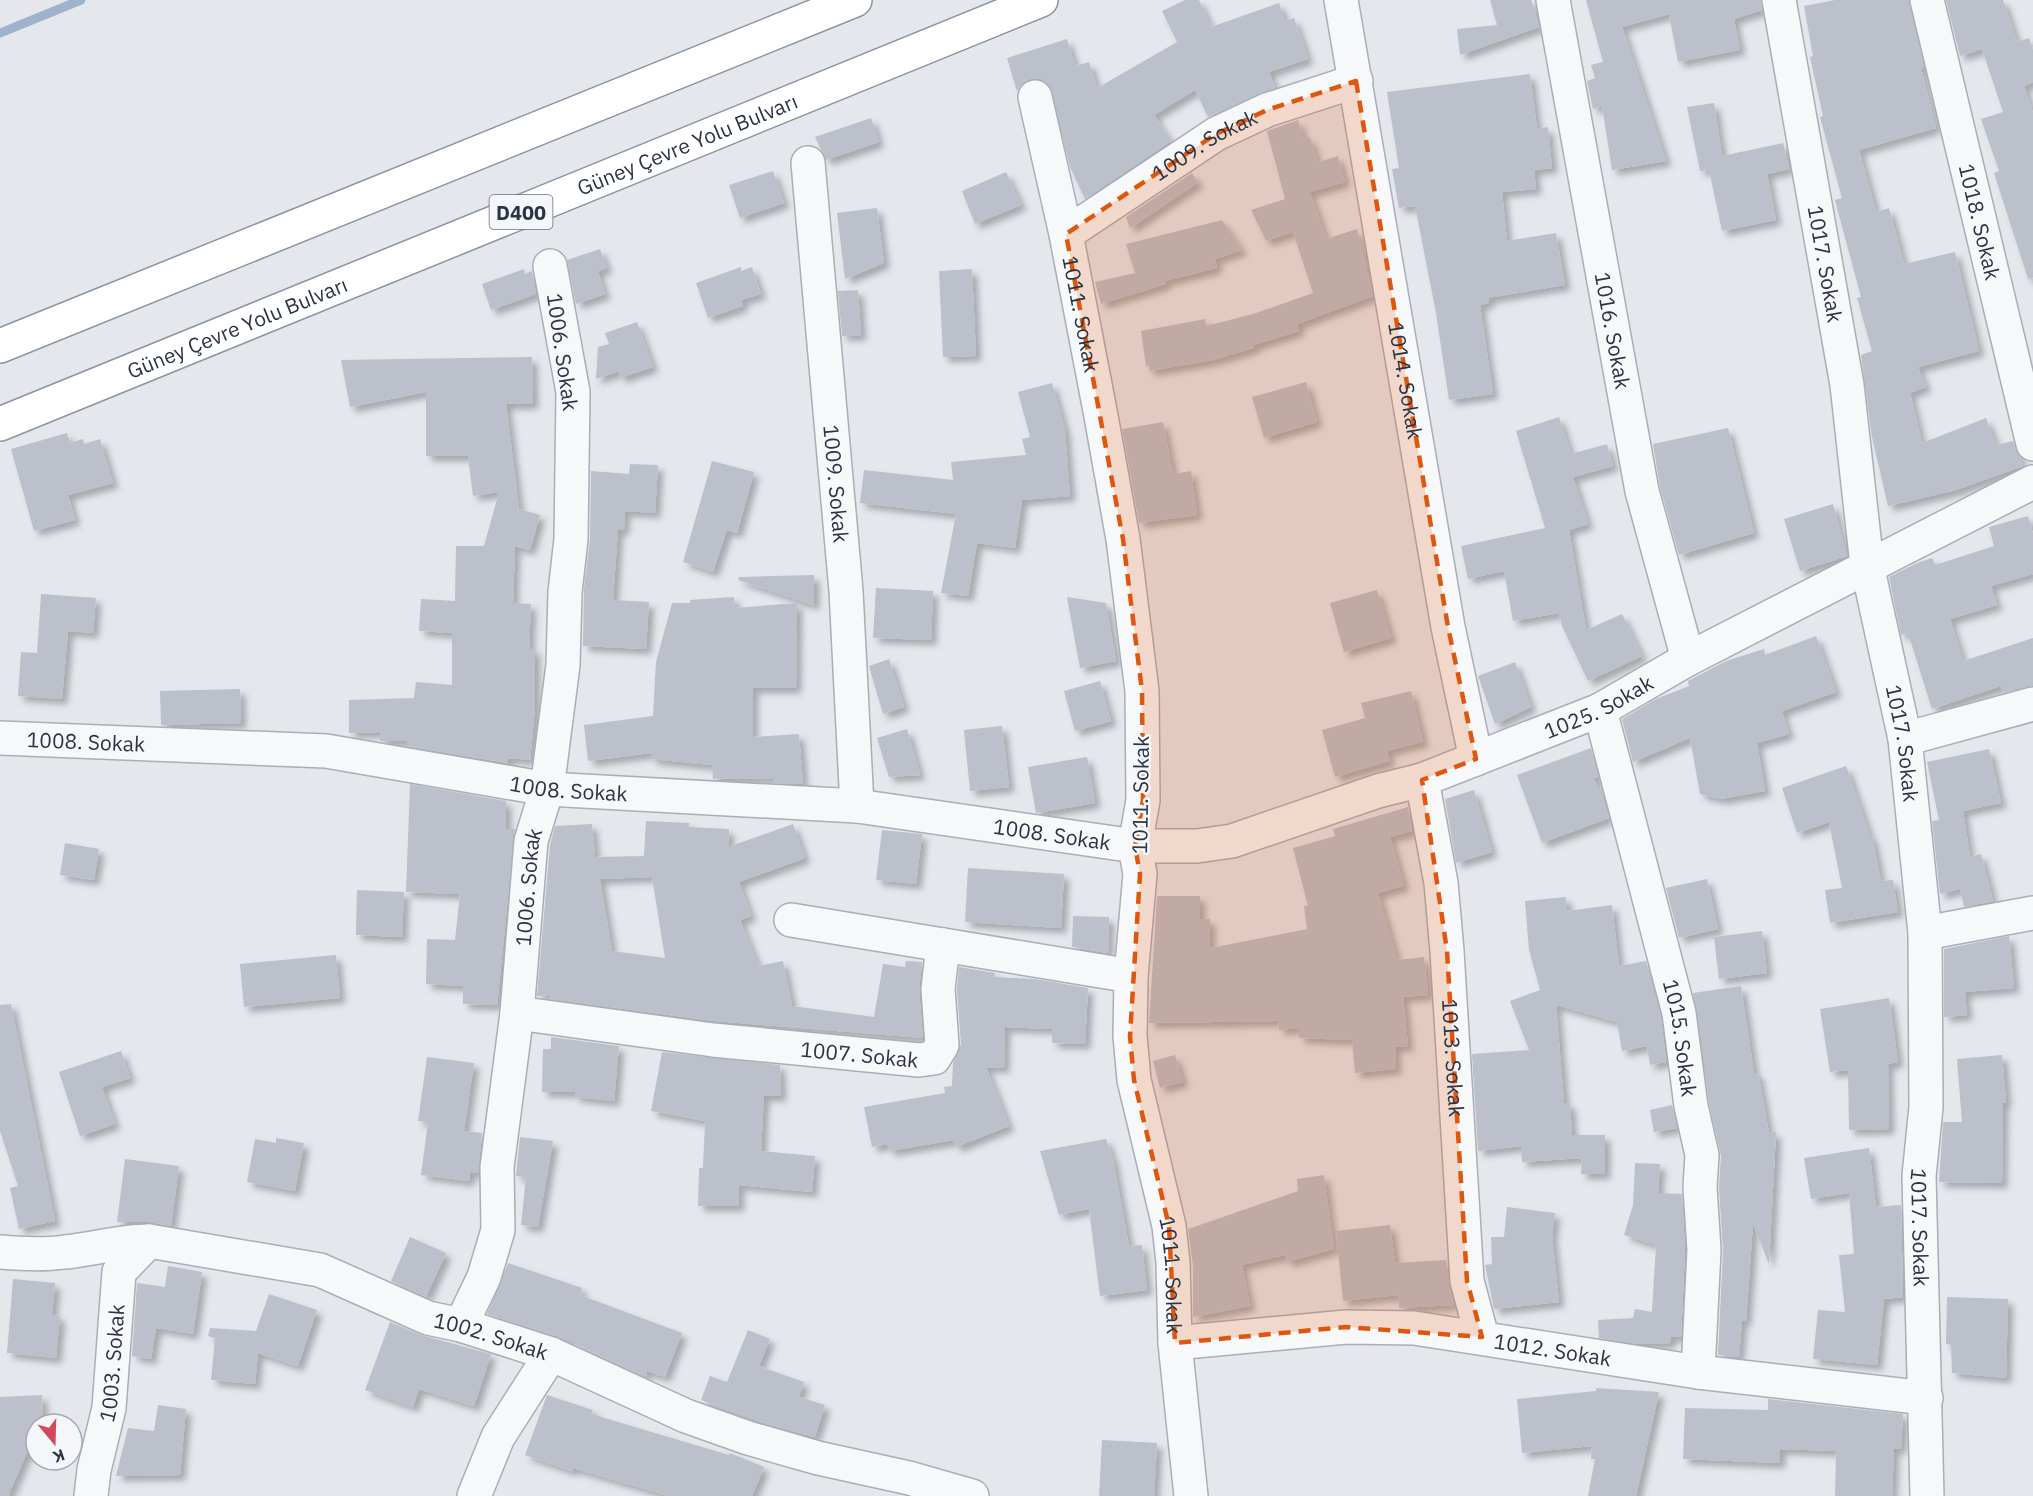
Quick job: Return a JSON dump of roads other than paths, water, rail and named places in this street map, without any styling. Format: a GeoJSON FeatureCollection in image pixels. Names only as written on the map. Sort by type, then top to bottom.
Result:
{"type":"FeatureCollection","features":[{"type":"Feature","properties":{"kind":"highway"},"geometry":{"type":"LineString","coordinates":[[0,346],[855,0]]}},
{"type":"Feature","properties":{"kind":"highway","name":"Güney Çevre Yolu Bulvarı"},"geometry":{"type":"LineString","coordinates":[[0,424],[1041,0]]}},
{"type":"Feature","properties":{"kind":"street","name":"1014. Sokak"},"geometry":{"type":"LineString","coordinates":[[1341,0],[1448,627],[1476,759]]}},
{"type":"Feature","properties":{"kind":"street","name":"1016. Sokak"},"geometry":{"type":"LineString","coordinates":[[1553,0],[1642,491],[1688,659]]}},
{"type":"Feature","properties":{"kind":"street","name":"1017. Sokak"},"geometry":{"type":"LineString","coordinates":[[1779,0],[1847,385],[1867,566],[1905,739],[1925,933],[1926,1107],[1919,1176],[1927,1496]]}},
{"type":"Feature","properties":{"kind":"street","name":"1018. Sokak"},"geometry":{"type":"LineString","coordinates":[[1928,0],[2033,444]]}},
{"type":"Feature","properties":{"kind":"street","name":"1009. Sokak"},"geometry":{"type":"LineString","coordinates":[[1066,234],[1216,134],[1267,110],[1356,81]]}},
{"type":"Feature","properties":{"kind":"street","name":"1011. Sokak"},"geometry":{"type":"LineString","coordinates":[[1035,97],[1066,234],[1123,539],[1142,692],[1143,800],[1135,846],[1140,874],[1131,976],[1130,1036],[1134,1080],[1169,1226],[1173,1262],[1175,1343],[1191,1496]]}},
{"type":"Feature","properties":{"kind":"street","name":"1009. Sokak"},"geometry":{"type":"LineString","coordinates":[[808,163],[846,591],[857,806]]}},
{"type":"Feature","properties":{"kind":"street","name":"1006. Sokak"},"geometry":{"type":"LineString","coordinates":[[461,1325],[484,1277],[498,1230],[497,1167],[517,1012],[531,841],[547,789],[563,665],[565,592],[571,539],[573,392],[550,266]]}},
{"type":"Feature","properties":{"kind":"street","name":"1025. Sokak"},"geometry":{"type":"LineString","coordinates":[[1135,846],[1197,846],[1232,841],[1378,791],[1422,780],[1600,710],[1688,659],[2033,482]]}},
{"type":"Feature","properties":{"kind":"street"},"geometry":{"type":"LineString","coordinates":[[1905,739],[2033,704]]}},
{"type":"Feature","properties":{"kind":"street","name":"1015. Sokak"},"geometry":{"type":"LineString","coordinates":[[1600,710],[1679,1013],[1691,1106],[1702,1155],[1700,1187],[1704,1250],[1698,1372]]}},
{"type":"Feature","properties":{"kind":"street","name":"1008. Sokak"},"geometry":{"type":"LineString","coordinates":[[0,738],[326,751],[547,789],[857,806],[1135,846]]}},
{"type":"Feature","properties":{"kind":"street","name":"1013. Sokak"},"geometry":{"type":"LineString","coordinates":[[1422,780],[1441,883],[1467,1281],[1482,1337]]}},
{"type":"Feature","properties":{"kind":"street"},"geometry":{"type":"LineString","coordinates":[[1925,933],[2033,913]]}},
{"type":"Feature","properties":{"kind":"street"},"geometry":{"type":"LineString","coordinates":[[791,920],[1131,976]]}},
{"type":"Feature","properties":{"kind":"street","name":"1007. Sokak"},"geometry":{"type":"LineString","coordinates":[[517,1012],[713,1040],[900,1059],[934,1058],[942,1045],[938,989],[943,945]]}},
{"type":"Feature","properties":{"kind":"street","name":"1002. Sokak"},"geometry":{"type":"LineString","coordinates":[[0,1252],[32,1255],[67,1252],[130,1241],[149,1241],[320,1270],[428,1318],[461,1325],[551,1354],[686,1416],[748,1438],[818,1458],[972,1496]]}},
{"type":"Feature","properties":{"kind":"street","name":"1003. Sokak"},"geometry":{"type":"LineString","coordinates":[[91,1496],[93,1470],[109,1408],[118,1272],[149,1241]]}},
{"type":"Feature","properties":{"kind":"street","name":"1012. Sokak"},"geometry":{"type":"LineString","coordinates":[[1175,1343],[1346,1327],[1414,1328],[1698,1372],[1926,1398]]}},
{"type":"Feature","properties":{"kind":"street"},"geometry":{"type":"LineString","coordinates":[[474,1496],[498,1437],[551,1354]]}},
{"type":"Feature","properties":{"kind":"waterway"},"geometry":{"type":"LineString","coordinates":[[0,33],[81,0]]}}]}
